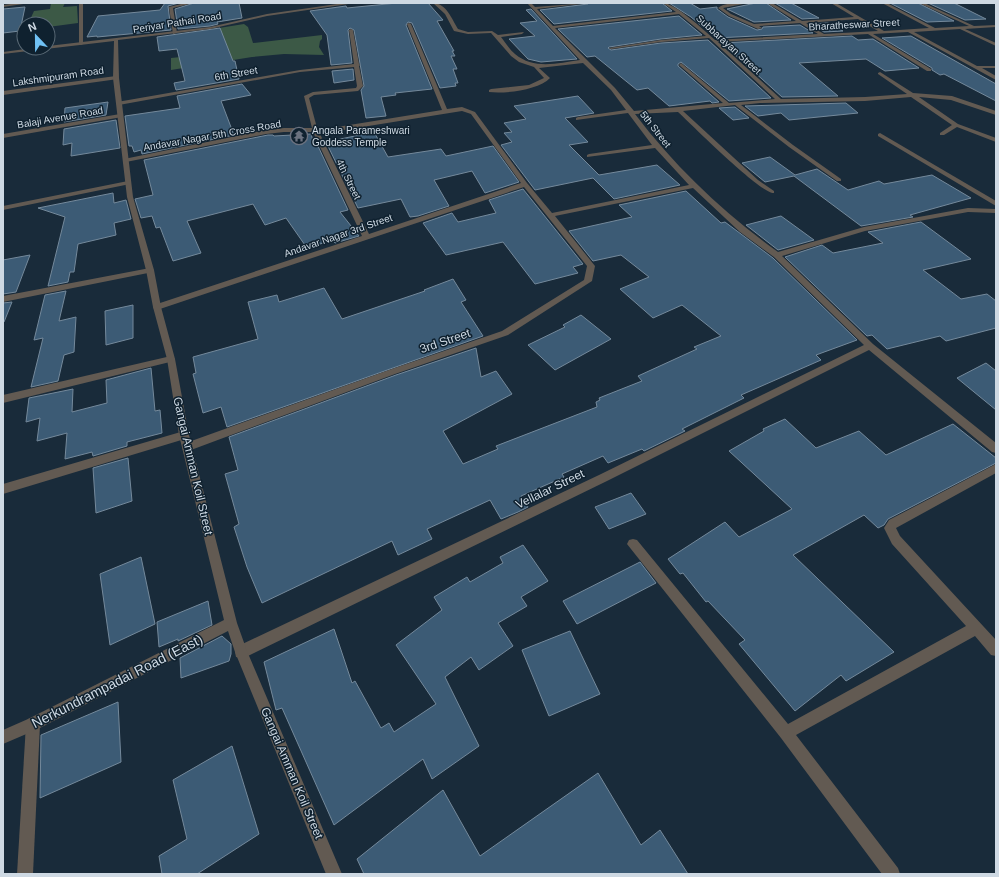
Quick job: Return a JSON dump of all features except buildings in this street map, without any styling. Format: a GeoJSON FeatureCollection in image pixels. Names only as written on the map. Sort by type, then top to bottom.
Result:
{"type":"FeatureCollection","features":[{"type":"Feature","properties":{"kind":"street"},"geometry":{"type":"LineString","coordinates":[[3,6],[28,3]]}},
{"type":"Feature","properties":{"kind":"street"},"geometry":{"type":"LineString","coordinates":[[81,3],[81,44]]}},
{"type":"Feature","properties":{"kind":"street"},"geometry":{"type":"LineString","coordinates":[[175,33],[171,7],[191,3]]}},
{"type":"Feature","properties":{"kind":"street","name":"Periyar Pathai Road"},"geometry":{"type":"LineString","coordinates":[[3,53],[175,33],[210,28],[267,15],[353,3]]}},
{"type":"Feature","properties":{"kind":"street"},"geometry":{"type":"LineString","coordinates":[[435,3],[447,12],[456,30],[468,33],[489,32],[497,36],[512,54],[522,62],[536,67],[547,78],[545,81],[534,85],[491,91]]}},
{"type":"Feature","properties":{"kind":"street","name":"5th Street"},"geometry":{"type":"LineString","coordinates":[[529,3],[613,89],[632,112],[656,146],[694,186],[743,230],[777,255],[870,346],[996,449]]}},
{"type":"Feature","properties":{"kind":"street"},"geometry":{"type":"LineString","coordinates":[[534,8],[586,3]]}},
{"type":"Feature","properties":{"kind":"street","name":"Subbarayan Street"},"geometry":{"type":"LineString","coordinates":[[665,3],[681,13],[710,37],[779,100]]}},
{"type":"Feature","properties":{"kind":"street"},"geometry":{"type":"LineString","coordinates":[[746,3],[723,6],[720,8],[730,15],[778,37]]}},
{"type":"Feature","properties":{"kind":"street"},"geometry":{"type":"LineString","coordinates":[[769,3],[823,35]]}},
{"type":"Feature","properties":{"kind":"street"},"geometry":{"type":"LineString","coordinates":[[833,3],[883,32]]}},
{"type":"Feature","properties":{"kind":"street"},"geometry":{"type":"LineString","coordinates":[[884,3],[934,29]]}},
{"type":"Feature","properties":{"kind":"street"},"geometry":{"type":"LineString","coordinates":[[921,3],[973,27]]}},
{"type":"Feature","properties":{"kind":"street"},"geometry":{"type":"LineString","coordinates":[[551,27],[681,13]]}},
{"type":"Feature","properties":{"kind":"street"},"geometry":{"type":"LineString","coordinates":[[754,25],[859,18]]}},
{"type":"Feature","properties":{"kind":"street"},"geometry":{"type":"LineString","coordinates":[[409,24],[444,111]]}},
{"type":"Feature","properties":{"kind":"street","name":"Bharatheswar Street"},"geometry":{"type":"LineString","coordinates":[[714,41],[996,26]]}},
{"type":"Feature","properties":{"kind":"street"},"geometry":{"type":"LineString","coordinates":[[960,28],[996,45]]}},
{"type":"Feature","properties":{"kind":"street"},"geometry":{"type":"LineString","coordinates":[[351,30],[358,65]]}},
{"type":"Feature","properties":{"kind":"street"},"geometry":{"type":"LineString","coordinates":[[908,30],[996,78]]}},
{"type":"Feature","properties":{"kind":"street"},"geometry":{"type":"LineString","coordinates":[[869,32],[929,70]]}},
{"type":"Feature","properties":{"kind":"street"},"geometry":{"type":"LineString","coordinates":[[497,36],[522,33]]}},
{"type":"Feature","properties":{"kind":"street"},"geometry":{"type":"LineString","coordinates":[[612,48],[662,41],[710,37]]}},
{"type":"Feature","properties":{"kind":"street","name":"Gangai Amman Koil Street"},"geometry":{"type":"LineString","coordinates":[[116,41],[116,78],[130,197],[150,270],[170,359],[184,435],[231,623],[241,652],[334,874]]}},
{"type":"Feature","properties":{"kind":"street"},"geometry":{"type":"LineString","coordinates":[[536,67],[584,61]]}},
{"type":"Feature","properties":{"kind":"street"},"geometry":{"type":"LineString","coordinates":[[681,64],[727,104]]}},
{"type":"Feature","properties":{"kind":"street","name":"6th Street"},"geometry":{"type":"LineString","coordinates":[[119,102],[300,71],[358,65]]}},
{"type":"Feature","properties":{"kind":"street","name":"4th Street"},"geometry":{"type":"LineString","coordinates":[[358,65],[360,86],[358,88],[313,94],[306,97],[315,130],[366,236]]}},
{"type":"Feature","properties":{"kind":"street"},"geometry":{"type":"LineString","coordinates":[[978,67],[996,67]]}},
{"type":"Feature","properties":{"kind":"street"},"geometry":{"type":"LineString","coordinates":[[880,73],[956,125],[996,140]]}},
{"type":"Feature","properties":{"kind":"street","name":"Lakshmipuram Road"},"geometry":{"type":"LineString","coordinates":[[3,93],[116,78]]}},
{"type":"Feature","properties":{"kind":"street"},"geometry":{"type":"LineString","coordinates":[[578,119],[632,112],[680,110],[727,104],[779,100],[865,99],[913,95],[952,98],[996,113]]}},
{"type":"Feature","properties":{"kind":"street"},"geometry":{"type":"LineString","coordinates":[[737,104],[838,180]]}},
{"type":"Feature","properties":{"kind":"street","name":"Andavar Nagar 5th Cross Road"},"geometry":{"type":"LineString","coordinates":[[126,160],[266,132],[284,130],[331,130],[444,111],[462,109],[469,111]]}},
{"type":"Feature","properties":{"kind":"street"},"geometry":{"type":"LineString","coordinates":[[680,110],[756,181],[772,192]]}},
{"type":"Feature","properties":{"kind":"street","name":"3rd Street"},"geometry":{"type":"LineString","coordinates":[[187,447],[392,372],[505,333],[588,281],[591,266],[552,215],[525,184],[473,113],[469,111]]}},
{"type":"Feature","properties":{"kind":"street","name":"Balaji Avenue Road"},"geometry":{"type":"LineString","coordinates":[[3,136],[120,116]]}},
{"type":"Feature","properties":{"kind":"street"},"geometry":{"type":"LineString","coordinates":[[942,134],[956,125]]}},
{"type":"Feature","properties":{"kind":"street"},"geometry":{"type":"LineString","coordinates":[[880,135],[996,204]]}},
{"type":"Feature","properties":{"kind":"street"},"geometry":{"type":"LineString","coordinates":[[589,156],[656,146]]}},
{"type":"Feature","properties":{"kind":"street"},"geometry":{"type":"LineString","coordinates":[[3,208],[128,183]]}},
{"type":"Feature","properties":{"kind":"street","name":"Andavar Nagar 3rd Street"},"geometry":{"type":"LineString","coordinates":[[158,307],[366,236],[525,184]]}},
{"type":"Feature","properties":{"kind":"street"},"geometry":{"type":"LineString","coordinates":[[552,215],[694,186]]}},
{"type":"Feature","properties":{"kind":"street"},"geometry":{"type":"LineString","coordinates":[[777,255],[864,229],[968,210],[996,211]]}},
{"type":"Feature","properties":{"kind":"street"},"geometry":{"type":"LineString","coordinates":[[3,299],[150,270]]}},
{"type":"Feature","properties":{"kind":"street","name":"Vellalar Street"},"geometry":{"type":"LineString","coordinates":[[241,652],[603,478],[870,346]]}},
{"type":"Feature","properties":{"kind":"street"},"geometry":{"type":"LineString","coordinates":[[3,399],[170,359]]}},
{"type":"Feature","properties":{"kind":"street"},"geometry":{"type":"LineString","coordinates":[[3,489],[184,435]]}},
{"type":"Feature","properties":{"kind":"street"},"geometry":{"type":"LineString","coordinates":[[996,468],[893,523],[890,528],[896,540],[996,650]]}},
{"type":"Feature","properties":{"kind":"street"},"geometry":{"type":"LineString","coordinates":[[633,544],[786,733],[892,874]]}},
{"type":"Feature","properties":{"kind":"street","name":"Nerkundrampadai Road (East)"},"geometry":{"type":"LineString","coordinates":[[3,737],[33,724],[231,623]]}},
{"type":"Feature","properties":{"kind":"street"},"geometry":{"type":"LineString","coordinates":[[786,733],[976,628]]}},
{"type":"Feature","properties":{"kind":"street"},"geometry":{"type":"LineString","coordinates":[[25,874],[33,724]]}},
{"type":"Feature","properties":{"kind":"green space"},"geometry":{"type":"Polygon","coordinates":[[[51,3],[65,3],[63,7],[77,6],[78,23],[56,26],[56,16],[32,16],[34,11],[50,9],[51,3]]]}},
{"type":"Feature","properties":{"kind":"green space"},"geometry":{"type":"Polygon","coordinates":[[[244,24],[248,27],[253,43],[322,35],[319,47],[324,55],[284,54],[252,57],[171,70],[171,58],[230,52],[223,41],[219,28],[244,24]]]}},
{"type":"Feature","properties":{"kind":"place","name":"Angala Parameshwari Goddess Temple"},"geometry":{"type":"Point","coordinates":[299,136]}}]}
